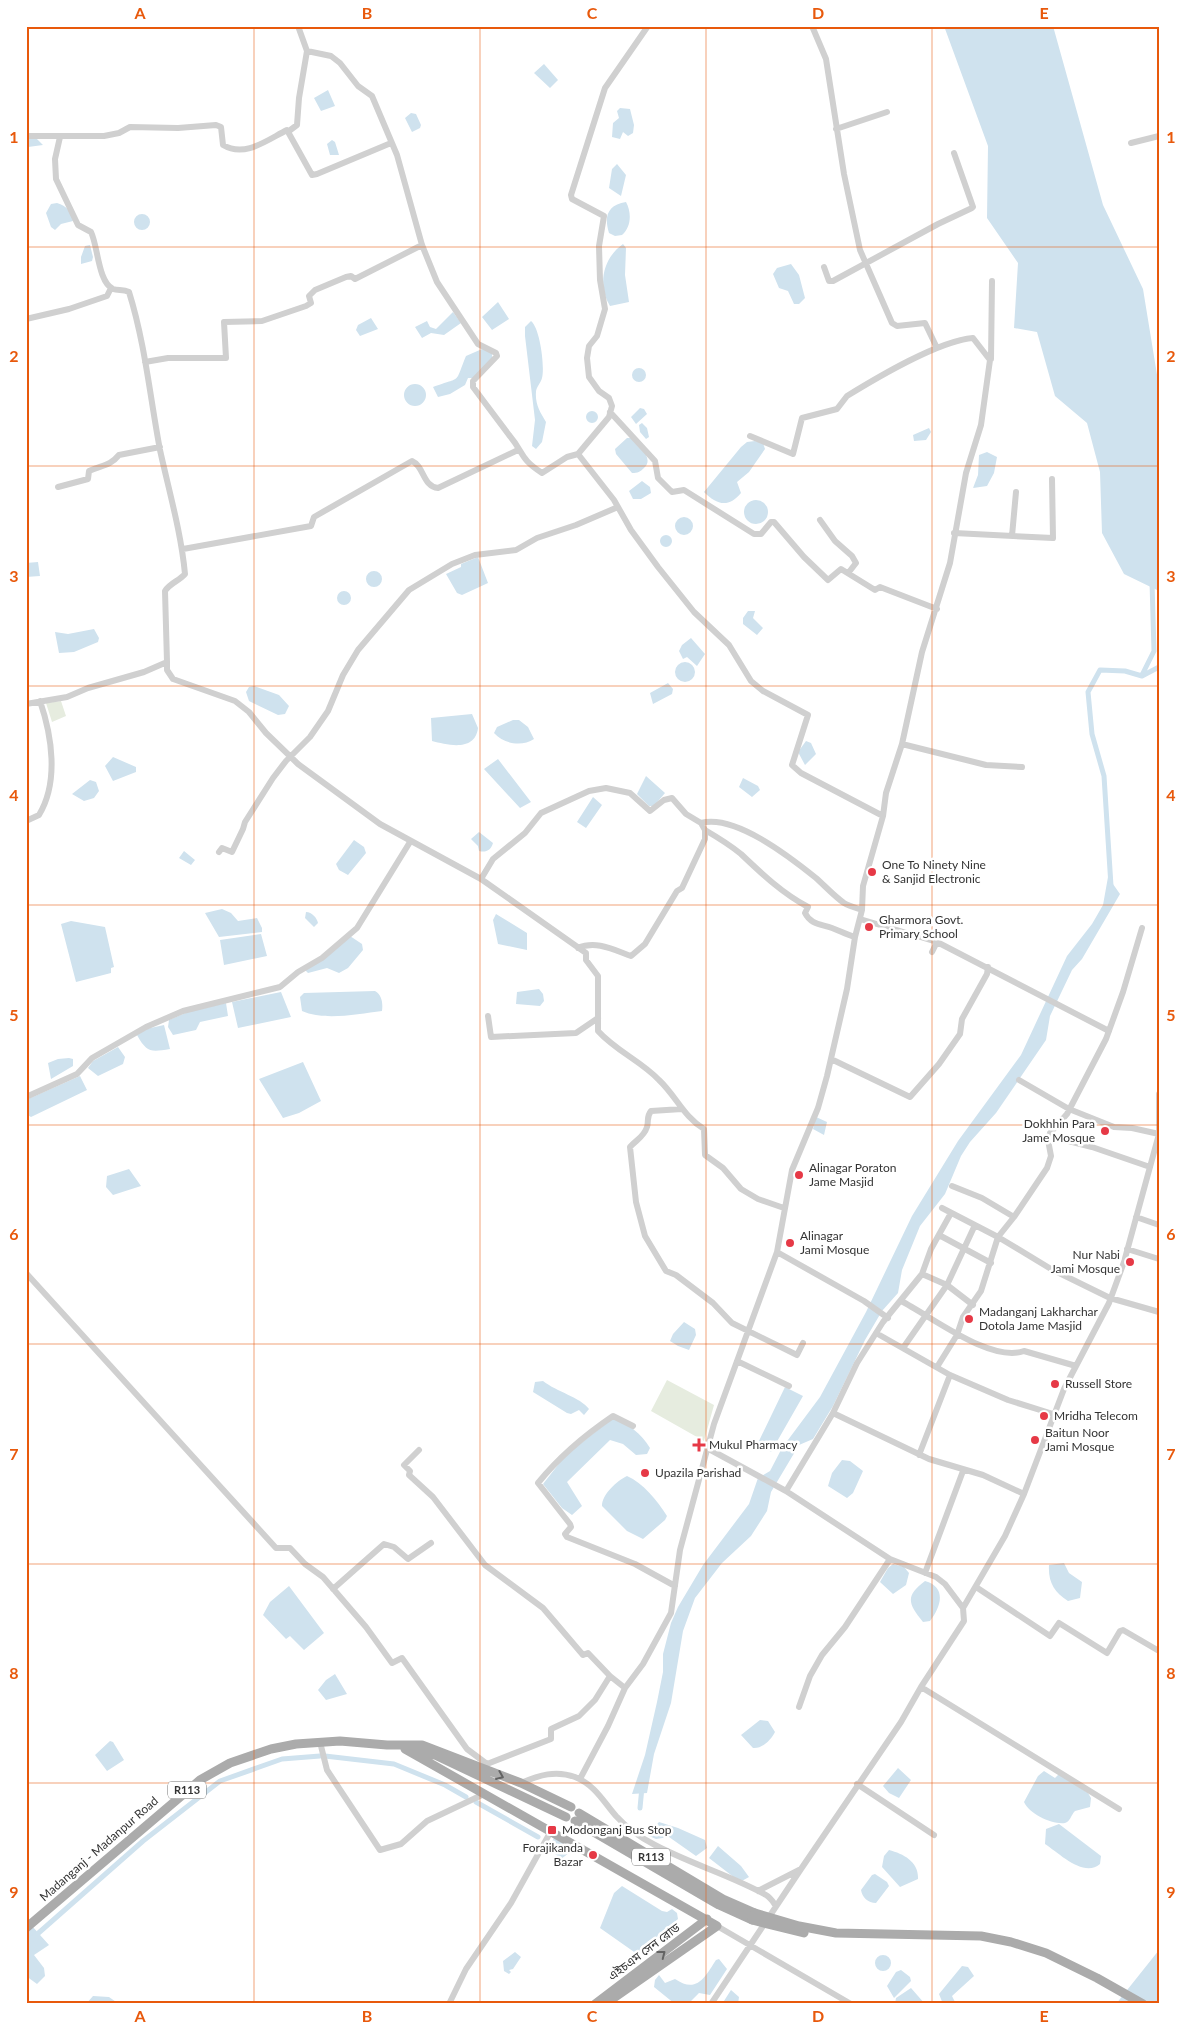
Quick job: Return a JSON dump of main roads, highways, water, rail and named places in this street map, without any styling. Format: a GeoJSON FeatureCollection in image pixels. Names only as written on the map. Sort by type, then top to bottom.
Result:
{"type":"FeatureCollection","features":[{"type":"Feature","properties":{"kind":"main road","name":"Madanganj - Madanpur Road"},"geometry":{"type":"LineString","coordinates":[[28,1924],[200,1780],[230,1763],[271,1749],[340,1741],[387,1745],[422,1745],[437,1749],[521,1783],[571,1807]]}},
{"type":"Feature","properties":{"kind":"main road","name":"Madanganj - Madanpur Road"},"geometry":{"type":"LineString","coordinates":[[387,1745],[435,1755],[566,1817]]}},
{"type":"Feature","properties":{"kind":"main road"},"geometry":{"type":"LineString","coordinates":[[404,1750],[707,1919]]}},
{"type":"Feature","properties":{"kind":"main road","name":"R113"},"geometry":{"type":"LineString","coordinates":[[577,1817],[721,1902],[754,1916]]}},
{"type":"Feature","properties":{"kind":"main road"},"geometry":{"type":"LineString","coordinates":[[754,1916],[798,1932],[836,1938],[981,1942],[1011,1948],[1045,1959],[1130,2004]]}},
{"type":"Feature","properties":{"kind":"main road"},"geometry":{"type":"LineString","coordinates":[[754,1916],[836,1933],[981,1936],[1011,1942],[1055,1957],[1143,2004]]}},
{"type":"Feature","properties":{"kind":"main road","name":"এইচএম সেন রোড"},"geometry":{"type":"LineString","coordinates":[[595,2004],[707,1919],[717,1926],[605,2004]]}},
{"type":"Feature","properties":{"kind":"water"},"geometry":{"type":"Polygon","coordinates":[[[944,26],[1053,26],[1103,205],[1143,289],[1159,387],[1159,591],[1124,574],[1102,533],[1100,472],[1087,423],[1055,396],[1037,332],[1014,328],[1018,263],[987,218],[988,146],[944,26]]]}},
{"type":"Feature","properties":{"kind":"water"},"geometry":{"type":"Polygon","coordinates":[[[544,64],[558,80],[550,88],[534,73],[544,64]]]}},
{"type":"Feature","properties":{"kind":"water"},"geometry":{"type":"Polygon","coordinates":[[[328,90],[335,106],[321,111],[314,98],[328,90]]]}},
{"type":"Feature","properties":{"kind":"water"},"geometry":{"type":"Polygon","coordinates":[[[620,108],[630,109],[634,125],[633,133],[628,136],[623,132],[620,139],[612,137],[613,123],[619,118],[617,111],[620,108]]]}},
{"type":"Feature","properties":{"kind":"water"},"geometry":{"type":"Polygon","coordinates":[[[411,113],[416,114],[421,125],[420,128],[412,132],[405,118],[411,113]]]}},
{"type":"Feature","properties":{"kind":"water"},"geometry":{"type":"Polygon","coordinates":[[[26,137],[36,138],[43,145],[28,147],[26,137]]]}},
{"type":"Feature","properties":{"kind":"water"},"geometry":{"type":"Polygon","coordinates":[[[332,140],[335,142],[339,155],[330,155],[327,144],[332,140]]]}},
{"type":"Feature","properties":{"kind":"water"},"geometry":{"type":"Polygon","coordinates":[[[617,164],[626,175],[621,196],[609,188],[612,169],[617,164]]]}},
{"type":"Feature","properties":{"kind":"water"},"geometry":{"type":"Polygon","coordinates":[[[626,202],[629,211],[629,224],[622,235],[615,236],[609,233],[607,217],[611,209],[626,202]]]}},
{"type":"Feature","properties":{"kind":"water"},"geometry":{"type":"Polygon","coordinates":[[[57,203],[68,209],[73,221],[61,224],[55,230],[51,227],[46,213],[51,204],[57,203]]]}},
{"type":"Feature","properties":{"kind":"water"},"geometry":{"type":"Polygon","coordinates":[[[142,214],[150,222],[142,230],[134,222],[142,214]]]}},
{"type":"Feature","properties":{"kind":"water"},"geometry":{"type":"Polygon","coordinates":[[[623,244],[626,248],[625,275],[629,302],[610,306],[604,289],[604,272],[611,257],[623,244]]]}},
{"type":"Feature","properties":{"kind":"water"},"geometry":{"type":"Polygon","coordinates":[[[90,245],[92,261],[81,264],[81,257],[85,246],[90,245]]]}},
{"type":"Feature","properties":{"kind":"water"},"geometry":{"type":"Polygon","coordinates":[[[791,264],[799,275],[805,298],[799,304],[794,304],[788,291],[779,288],[773,274],[777,268],[791,264]]]}},
{"type":"Feature","properties":{"kind":"water"},"geometry":{"type":"Polygon","coordinates":[[[498,302],[509,319],[492,330],[482,317],[498,302]]]}},
{"type":"Feature","properties":{"kind":"water"},"geometry":{"type":"Polygon","coordinates":[[[453,312],[461,323],[444,335],[431,333],[422,338],[415,327],[427,321],[430,327],[436,329],[453,312]]]}},
{"type":"Feature","properties":{"kind":"water"},"geometry":{"type":"Polygon","coordinates":[[[371,318],[378,329],[360,336],[356,330],[358,325],[371,318]]]}},
{"type":"Feature","properties":{"kind":"water"},"geometry":{"type":"Polygon","coordinates":[[[531,321],[537,331],[543,365],[542,378],[536,390],[536,400],[546,422],[542,442],[536,449],[532,446],[535,420],[525,336],[525,327],[531,321]]]}},
{"type":"Feature","properties":{"kind":"water"},"geometry":{"type":"Polygon","coordinates":[[[482,349],[492,353],[492,359],[473,378],[468,378],[465,385],[450,394],[438,397],[433,387],[456,378],[466,356],[482,349]]]}},
{"type":"Feature","properties":{"kind":"water"},"geometry":{"type":"Polygon","coordinates":[[[639,368],[644,370],[646,375],[644,380],[639,382],[634,380],[632,375],[634,370],[639,368]]]}},
{"type":"Feature","properties":{"kind":"water"},"geometry":{"type":"Polygon","coordinates":[[[415,384],[423,387],[426,395],[423,403],[415,406],[407,403],[404,395],[407,387],[415,384]]]}},
{"type":"Feature","properties":{"kind":"water"},"geometry":{"type":"Polygon","coordinates":[[[640,408],[644,409],[647,414],[636,424],[631,417],[640,408]]]}},
{"type":"Feature","properties":{"kind":"water"},"geometry":{"type":"Polygon","coordinates":[[[594,411],[597,412],[597,422],[590,423],[587,422],[586,415],[587,412],[594,411]]]}},
{"type":"Feature","properties":{"kind":"water"},"geometry":{"type":"Polygon","coordinates":[[[642,423],[647,428],[649,437],[646,439],[640,432],[639,425],[642,423]]]}},
{"type":"Feature","properties":{"kind":"water"},"geometry":{"type":"Polygon","coordinates":[[[929,428],[931,432],[926,440],[914,441],[913,435],[929,428]]]}},
{"type":"Feature","properties":{"kind":"water"},"geometry":{"type":"Polygon","coordinates":[[[627,438],[631,438],[647,456],[647,464],[640,471],[632,473],[616,454],[615,449],[627,438]]]}},
{"type":"Feature","properties":{"kind":"water"},"geometry":{"type":"Polygon","coordinates":[[[747,442],[763,443],[765,449],[749,472],[737,482],[741,493],[736,498],[727,503],[722,503],[704,492],[741,447],[747,442]]]}},
{"type":"Feature","properties":{"kind":"water"},"geometry":{"type":"Polygon","coordinates":[[[987,452],[997,457],[994,473],[987,486],[973,488],[978,475],[979,455],[987,452]]]}},
{"type":"Feature","properties":{"kind":"water"},"geometry":{"type":"Polygon","coordinates":[[[642,481],[650,487],[651,493],[641,499],[633,499],[629,491],[642,481]]]}},
{"type":"Feature","properties":{"kind":"water"},"geometry":{"type":"Polygon","coordinates":[[[756,500],[761,501],[767,507],[767,517],[761,523],[756,524],[751,523],[745,517],[744,512],[745,507],[751,501],[756,500]]]}},
{"type":"Feature","properties":{"kind":"water"},"geometry":{"type":"Polygon","coordinates":[[[684,517],[690,520],[693,526],[690,532],[684,535],[678,532],[675,526],[678,520],[684,517]]]}},
{"type":"Feature","properties":{"kind":"water"},"geometry":{"type":"Polygon","coordinates":[[[664,535],[668,535],[672,541],[668,547],[664,547],[660,543],[660,539],[664,535]]]}},
{"type":"Feature","properties":{"kind":"water"},"geometry":{"type":"Polygon","coordinates":[[[478,557],[488,583],[462,595],[457,593],[446,574],[461,567],[461,564],[478,557]]]}},
{"type":"Feature","properties":{"kind":"water"},"geometry":{"type":"Polygon","coordinates":[[[38,562],[40,576],[26,577],[26,563],[38,562]]]}},
{"type":"Feature","properties":{"kind":"water"},"geometry":{"type":"Polygon","coordinates":[[[374,571],[380,573],[382,579],[380,585],[374,587],[368,585],[366,579],[368,573],[374,571]]]}},
{"type":"Feature","properties":{"kind":"water"},"geometry":{"type":"Polygon","coordinates":[[[341,591],[347,591],[351,598],[347,605],[341,605],[337,601],[337,595],[341,591]]]}},
{"type":"Feature","properties":{"kind":"water"},"geometry":{"type":"Polygon","coordinates":[[[748,611],[755,611],[753,618],[763,628],[757,635],[743,624],[743,618],[748,611]]]}},
{"type":"Feature","properties":{"kind":"water"},"geometry":{"type":"Polygon","coordinates":[[[94,629],[99,638],[98,642],[74,652],[59,653],[55,632],[68,634],[94,629]]]}},
{"type":"Feature","properties":{"kind":"water"},"geometry":{"type":"Polygon","coordinates":[[[691,638],[705,654],[697,666],[687,657],[683,659],[679,651],[682,645],[691,638]]]}},
{"type":"Feature","properties":{"kind":"water"},"geometry":{"type":"Polygon","coordinates":[[[685,662],[692,665],[695,672],[692,679],[685,682],[678,679],[675,672],[678,665],[685,662]]]}},
{"type":"Feature","properties":{"kind":"water"},"geometry":{"type":"Polygon","coordinates":[[[668,683],[673,689],[672,694],[653,704],[650,693],[668,683]]]}},
{"type":"Feature","properties":{"kind":"water"},"geometry":{"type":"Polygon","coordinates":[[[254,686],[279,695],[289,706],[285,714],[278,715],[249,701],[246,692],[249,687],[254,686]]]}},
{"type":"Feature","properties":{"kind":"water"},"geometry":{"type":"Polygon","coordinates":[[[472,714],[478,728],[476,736],[472,741],[466,744],[453,745],[432,741],[431,718],[472,714]]]}},
{"type":"Feature","properties":{"kind":"water"},"geometry":{"type":"Polygon","coordinates":[[[513,720],[519,720],[528,727],[534,739],[519,744],[503,740],[494,733],[497,727],[513,720]]]}},
{"type":"Feature","properties":{"kind":"water"},"geometry":{"type":"Polygon","coordinates":[[[806,741],[811,743],[816,754],[805,765],[798,752],[806,741]]]}},
{"type":"Feature","properties":{"kind":"water"},"geometry":{"type":"Polygon","coordinates":[[[113,757],[136,767],[136,772],[113,781],[105,766],[113,757]]]}},
{"type":"Feature","properties":{"kind":"water"},"geometry":{"type":"Polygon","coordinates":[[[498,759],[531,802],[520,808],[484,769],[498,759]]]}},
{"type":"Feature","properties":{"kind":"water"},"geometry":{"type":"Polygon","coordinates":[[[646,776],[665,793],[654,806],[649,806],[637,794],[646,776]]]}},
{"type":"Feature","properties":{"kind":"water"},"geometry":{"type":"Polygon","coordinates":[[[743,778],[758,786],[760,790],[752,797],[739,787],[743,778]]]}},
{"type":"Feature","properties":{"kind":"water"},"geometry":{"type":"Polygon","coordinates":[[[90,780],[96,782],[99,791],[94,798],[84,801],[72,794],[90,780]]]}},
{"type":"Feature","properties":{"kind":"water"},"geometry":{"type":"Polygon","coordinates":[[[593,797],[602,805],[586,828],[577,822],[593,797]]]}},
{"type":"Feature","properties":{"kind":"water"},"geometry":{"type":"Polygon","coordinates":[[[479,832],[493,843],[486,851],[479,851],[478,846],[471,839],[479,832]]]}},
{"type":"Feature","properties":{"kind":"water"},"geometry":{"type":"Polygon","coordinates":[[[354,840],[364,847],[366,853],[348,875],[339,870],[336,864],[354,840]]]}},
{"type":"Feature","properties":{"kind":"water"},"geometry":{"type":"Polygon","coordinates":[[[184,851],[195,860],[191,865],[179,858],[184,851]]]}},
{"type":"Feature","properties":{"kind":"water"},"geometry":{"type":"Polygon","coordinates":[[[1108,877],[1120,894],[1082,959],[1072,970],[1050,1016],[1046,1040],[996,1113],[970,1142],[961,1156],[945,1194],[920,1226],[902,1270],[898,1293],[882,1311],[865,1340],[833,1406],[813,1439],[799,1445],[771,1492],[767,1511],[751,1536],[722,1563],[695,1598],[683,1631],[671,1703],[654,1754],[647,1793],[632,1794],[645,1755],[657,1702],[663,1672],[663,1654],[671,1623],[678,1607],[703,1565],[749,1504],[758,1478],[770,1471],[782,1448],[820,1397],[866,1312],[912,1216],[958,1141],[1021,1055],[1067,956],[1092,924],[1103,905],[1108,877]]]}},
{"type":"Feature","properties":{"kind":"water"},"geometry":{"type":"Polygon","coordinates":[[[222,909],[231,913],[238,921],[257,918],[262,932],[219,937],[205,913],[222,909]]]}},
{"type":"Feature","properties":{"kind":"water"},"geometry":{"type":"Polygon","coordinates":[[[306,912],[312,914],[317,919],[318,923],[314,927],[305,918],[306,912]]]}},
{"type":"Feature","properties":{"kind":"water"},"geometry":{"type":"Polygon","coordinates":[[[496,914],[527,933],[527,950],[498,944],[493,920],[496,914]]]}},
{"type":"Feature","properties":{"kind":"water"},"geometry":{"type":"Polygon","coordinates":[[[71,921],[105,927],[114,967],[111,968],[111,973],[76,982],[61,924],[71,921]]]}},
{"type":"Feature","properties":{"kind":"water"},"geometry":{"type":"Polygon","coordinates":[[[261,934],[267,956],[224,965],[220,940],[261,934]]]}},
{"type":"Feature","properties":{"kind":"water"},"geometry":{"type":"Polygon","coordinates":[[[350,936],[362,944],[363,950],[348,968],[339,973],[327,968],[308,973],[304,969],[350,936]]]}},
{"type":"Feature","properties":{"kind":"water"},"geometry":{"type":"Polygon","coordinates":[[[539,989],[543,994],[544,1001],[540,1006],[516,1004],[517,992],[539,989]]]}},
{"type":"Feature","properties":{"kind":"water"},"geometry":{"type":"Polygon","coordinates":[[[375,991],[382,1000],[382,1011],[352,1015],[320,1016],[302,1011],[300,997],[304,993],[375,991]]]}},
{"type":"Feature","properties":{"kind":"water"},"geometry":{"type":"Polygon","coordinates":[[[281,992],[291,1017],[238,1028],[232,1002],[281,992]]]}},
{"type":"Feature","properties":{"kind":"water"},"geometry":{"type":"Polygon","coordinates":[[[226,1003],[228,1016],[200,1022],[196,1030],[173,1035],[168,1027],[169,1020],[188,1012],[226,1003]]]}},
{"type":"Feature","properties":{"kind":"water"},"geometry":{"type":"Polygon","coordinates":[[[164,1025],[170,1049],[150,1050],[137,1035],[146,1029],[164,1025]]]}},
{"type":"Feature","properties":{"kind":"water"},"geometry":{"type":"Polygon","coordinates":[[[118,1047],[125,1057],[123,1064],[98,1076],[88,1068],[93,1061],[118,1047]]]}},
{"type":"Feature","properties":{"kind":"water"},"geometry":{"type":"Polygon","coordinates":[[[58,1059],[73,1059],[73,1066],[51,1079],[48,1063],[58,1059]]]}},
{"type":"Feature","properties":{"kind":"water"},"geometry":{"type":"Polygon","coordinates":[[[303,1062],[321,1101],[299,1113],[283,1118],[259,1079],[303,1062]]]}},
{"type":"Feature","properties":{"kind":"water"},"geometry":{"type":"Polygon","coordinates":[[[80,1076],[87,1090],[31,1117],[26,1114],[26,1100],[80,1076]]]}},
{"type":"Feature","properties":{"kind":"water"},"geometry":{"type":"Polygon","coordinates":[[[816,1117],[827,1122],[824,1135],[813,1129],[816,1117]]]}},
{"type":"Feature","properties":{"kind":"water"},"geometry":{"type":"Polygon","coordinates":[[[129,1169],[141,1186],[113,1195],[106,1187],[107,1176],[129,1169]]]}},
{"type":"Feature","properties":{"kind":"water"},"geometry":{"type":"Polygon","coordinates":[[[684,1322],[695,1329],[696,1335],[689,1350],[670,1341],[673,1334],[684,1322]]]}},
{"type":"Feature","properties":{"kind":"water"},"geometry":{"type":"Polygon","coordinates":[[[543,1381],[580,1401],[589,1409],[584,1415],[579,1410],[571,1414],[567,1413],[533,1392],[535,1382],[543,1381]]]}},
{"type":"Feature","properties":{"kind":"water"},"geometry":{"type":"Polygon","coordinates":[[[785,1387],[803,1396],[771,1452],[758,1443],[785,1387]]]}},
{"type":"Feature","properties":{"kind":"water"},"geometry":{"type":"Polygon","coordinates":[[[614,1417],[634,1430],[650,1448],[647,1454],[636,1455],[623,1444],[610,1440],[567,1482],[582,1506],[572,1515],[562,1508],[543,1484],[565,1456],[614,1417]]]}},
{"type":"Feature","properties":{"kind":"water"},"geometry":{"type":"Polygon","coordinates":[[[842,1460],[850,1461],[863,1471],[853,1493],[847,1498],[828,1486],[832,1473],[842,1460]]]}},
{"type":"Feature","properties":{"kind":"water"},"geometry":{"type":"Polygon","coordinates":[[[627,1476],[639,1483],[649,1493],[667,1516],[665,1520],[643,1539],[627,1531],[602,1506],[604,1497],[611,1488],[627,1476]]]}},
{"type":"Feature","properties":{"kind":"water"},"geometry":{"type":"Polygon","coordinates":[[[1064,1563],[1069,1573],[1082,1582],[1080,1598],[1068,1601],[1053,1586],[1049,1565],[1064,1563]]]}},
{"type":"Feature","properties":{"kind":"water"},"geometry":{"type":"Polygon","coordinates":[[[893,1564],[904,1567],[909,1573],[906,1585],[893,1594],[880,1582],[888,1568],[893,1564]]]}},
{"type":"Feature","properties":{"kind":"water"},"geometry":{"type":"Polygon","coordinates":[[[925,1581],[937,1588],[940,1598],[934,1616],[930,1621],[923,1622],[914,1610],[911,1600],[914,1591],[925,1581]]]}},
{"type":"Feature","properties":{"kind":"water"},"geometry":{"type":"Polygon","coordinates":[[[289,1586],[324,1633],[304,1650],[290,1636],[286,1639],[263,1615],[270,1602],[289,1586]]]}},
{"type":"Feature","properties":{"kind":"water"},"geometry":{"type":"Polygon","coordinates":[[[335,1674],[347,1694],[326,1700],[318,1690],[326,1680],[335,1674]]]}},
{"type":"Feature","properties":{"kind":"water"},"geometry":{"type":"Polygon","coordinates":[[[760,1720],[768,1721],[775,1732],[766,1743],[760,1747],[753,1748],[741,1735],[760,1720]]]}},
{"type":"Feature","properties":{"kind":"water"},"geometry":{"type":"Polygon","coordinates":[[[110,1741],[113,1742],[124,1760],[107,1771],[95,1755],[110,1741]]]}},
{"type":"Feature","properties":{"kind":"water"},"geometry":{"type":"Polygon","coordinates":[[[898,1768],[911,1780],[899,1798],[889,1793],[883,1786],[898,1768]]]}},
{"type":"Feature","properties":{"kind":"water"},"geometry":{"type":"Polygon","coordinates":[[[1044,1771],[1055,1778],[1059,1774],[1088,1793],[1091,1798],[1090,1807],[1075,1811],[1065,1823],[1048,1820],[1031,1811],[1024,1802],[1038,1776],[1044,1771]]]}},
{"type":"Feature","properties":{"kind":"water"},"geometry":{"type":"Polygon","coordinates":[[[659,1822],[705,1840],[707,1848],[696,1856],[669,1837],[656,1839],[647,1835],[659,1822]]]}},
{"type":"Feature","properties":{"kind":"water"},"geometry":{"type":"Polygon","coordinates":[[[1059,1824],[1101,1856],[1100,1864],[1094,1868],[1080,1866],[1072,1863],[1045,1844],[1046,1829],[1059,1824]]]}},
{"type":"Feature","properties":{"kind":"water"},"geometry":{"type":"Polygon","coordinates":[[[554,1838],[567,1847],[569,1853],[561,1859],[548,1848],[554,1838]]]}},
{"type":"Feature","properties":{"kind":"water"},"geometry":{"type":"Polygon","coordinates":[[[718,1846],[741,1866],[749,1877],[740,1882],[709,1858],[718,1846]]]}},
{"type":"Feature","properties":{"kind":"water"},"geometry":{"type":"Polygon","coordinates":[[[889,1850],[905,1856],[913,1863],[918,1873],[918,1879],[900,1887],[882,1867],[884,1856],[889,1850]]]}},
{"type":"Feature","properties":{"kind":"water"},"geometry":{"type":"Polygon","coordinates":[[[875,1874],[887,1882],[889,1886],[876,1903],[866,1899],[861,1890],[872,1875],[875,1874]]]}},
{"type":"Feature","properties":{"kind":"water"},"geometry":{"type":"Polygon","coordinates":[[[622,1886],[662,1911],[667,1912],[672,1909],[677,1913],[678,1919],[637,1954],[600,1928],[614,1893],[622,1886]]]}},
{"type":"Feature","properties":{"kind":"water"},"geometry":{"type":"Polygon","coordinates":[[[32,1926],[49,1945],[34,1955],[44,1968],[45,1976],[37,1984],[26,1976],[26,1931],[32,1926]]]}},
{"type":"Feature","properties":{"kind":"water"},"geometry":{"type":"Polygon","coordinates":[[[1159,1950],[1159,2004],[1116,2004],[1159,1950]]]}},
{"type":"Feature","properties":{"kind":"water"},"geometry":{"type":"Polygon","coordinates":[[[515,1952],[521,1957],[513,1969],[509,1970],[511,1972],[509,1974],[504,1971],[503,1961],[515,1952]]]}},
{"type":"Feature","properties":{"kind":"water"},"geometry":{"type":"Polygon","coordinates":[[[880,1955],[886,1955],[891,1960],[889,1969],[880,1971],[875,1966],[875,1960],[880,1955]]]}},
{"type":"Feature","properties":{"kind":"water"},"geometry":{"type":"Polygon","coordinates":[[[719,1959],[727,1969],[710,1995],[699,1993],[688,2004],[675,2004],[654,1987],[655,1980],[659,1975],[665,1983],[675,1979],[689,1985],[695,1984],[704,1977],[716,1960],[719,1959]]]}},
{"type":"Feature","properties":{"kind":"water"},"geometry":{"type":"Polygon","coordinates":[[[962,1966],[968,1967],[974,1976],[952,1996],[956,2004],[943,2004],[939,1994],[962,1966]]]}},
{"type":"Feature","properties":{"kind":"water"},"geometry":{"type":"Polygon","coordinates":[[[901,1970],[910,1977],[911,1981],[894,1998],[887,1986],[896,1972],[901,1970]]]}},
{"type":"Feature","properties":{"kind":"water"},"geometry":{"type":"Polygon","coordinates":[[[911,1988],[925,2004],[895,2004],[896,1998],[911,1988]]]}},
{"type":"Feature","properties":{"kind":"water"},"geometry":{"type":"Polygon","coordinates":[[[731,1990],[739,1997],[738,2004],[722,2004],[731,1990]]]}},
{"type":"Feature","properties":{"kind":"water"},"geometry":{"type":"Polygon","coordinates":[[[93,1996],[109,1997],[119,2004],[86,2004],[93,1996]]]}},
{"type":"Feature","properties":{"kind":"waterway"},"geometry":{"type":"LineString","coordinates":[[1142,675],[1154,651],[1152,582]]}},
{"type":"Feature","properties":{"kind":"waterway"},"geometry":{"type":"LineString","coordinates":[[1111,886],[1104,776],[1092,734],[1088,692],[1100,670],[1125,671],[1142,676],[1159,667]]}},
{"type":"Feature","properties":{"kind":"waterway"},"geometry":{"type":"LineString","coordinates":[[26,1944],[143,1841],[220,1781],[282,1759],[320,1756]]}},
{"type":"Feature","properties":{"kind":"waterway"},"geometry":{"type":"LineString","coordinates":[[325,1756],[394,1764],[445,1785],[466,1797]]}},
{"type":"Feature","properties":{"kind":"waterway"},"geometry":{"type":"LineString","coordinates":[[640,1808],[642,1787]]}},
{"type":"Feature","properties":{"kind":"waterway"},"geometry":{"type":"LineString","coordinates":[[476,1802],[538,1837]]}},
{"type":"Feature","properties":{"kind":"place","name":"One To Ninety Nine & Sanjid Electronic"},"geometry":{"type":"Point","coordinates":[872,872]}},
{"type":"Feature","properties":{"kind":"place","name":"Gharmora Govt. Primary School"},"geometry":{"type":"Point","coordinates":[869,927]}},
{"type":"Feature","properties":{"kind":"place","name":"Dokhhin Para Jame Mosque"},"geometry":{"type":"Point","coordinates":[1105,1131]}},
{"type":"Feature","properties":{"kind":"place","name":"Alinagar Poraton Jame Masjid"},"geometry":{"type":"Point","coordinates":[799,1175]}},
{"type":"Feature","properties":{"kind":"place","name":"Alinagar Jami Mosque"},"geometry":{"type":"Point","coordinates":[790,1243]}},
{"type":"Feature","properties":{"kind":"place","name":"Nur Nabi Jami Mosque"},"geometry":{"type":"Point","coordinates":[1130,1262]}},
{"type":"Feature","properties":{"kind":"place","name":"Madanganj Lakharchar Dotola Jame Masjid"},"geometry":{"type":"Point","coordinates":[969,1319]}},
{"type":"Feature","properties":{"kind":"place","name":"Russell Store"},"geometry":{"type":"Point","coordinates":[1055,1384]}},
{"type":"Feature","properties":{"kind":"place","name":"Mridha Telecom"},"geometry":{"type":"Point","coordinates":[1044,1416]}},
{"type":"Feature","properties":{"kind":"place","name":"Baitun Noor Jami Mosque"},"geometry":{"type":"Point","coordinates":[1035,1440]}},
{"type":"Feature","properties":{"kind":"place","name":"Mukul Pharmacy"},"geometry":{"type":"Point","coordinates":[699,1445]}},
{"type":"Feature","properties":{"kind":"place","name":"Upazila Parishad"},"geometry":{"type":"Point","coordinates":[645,1473]}},
{"type":"Feature","properties":{"kind":"place","name":"Modonganj Bus Stop"},"geometry":{"type":"Point","coordinates":[552,1830]}},
{"type":"Feature","properties":{"kind":"place","name":"Forajikanda Bazar"},"geometry":{"type":"Point","coordinates":[593,1855]}}]}
